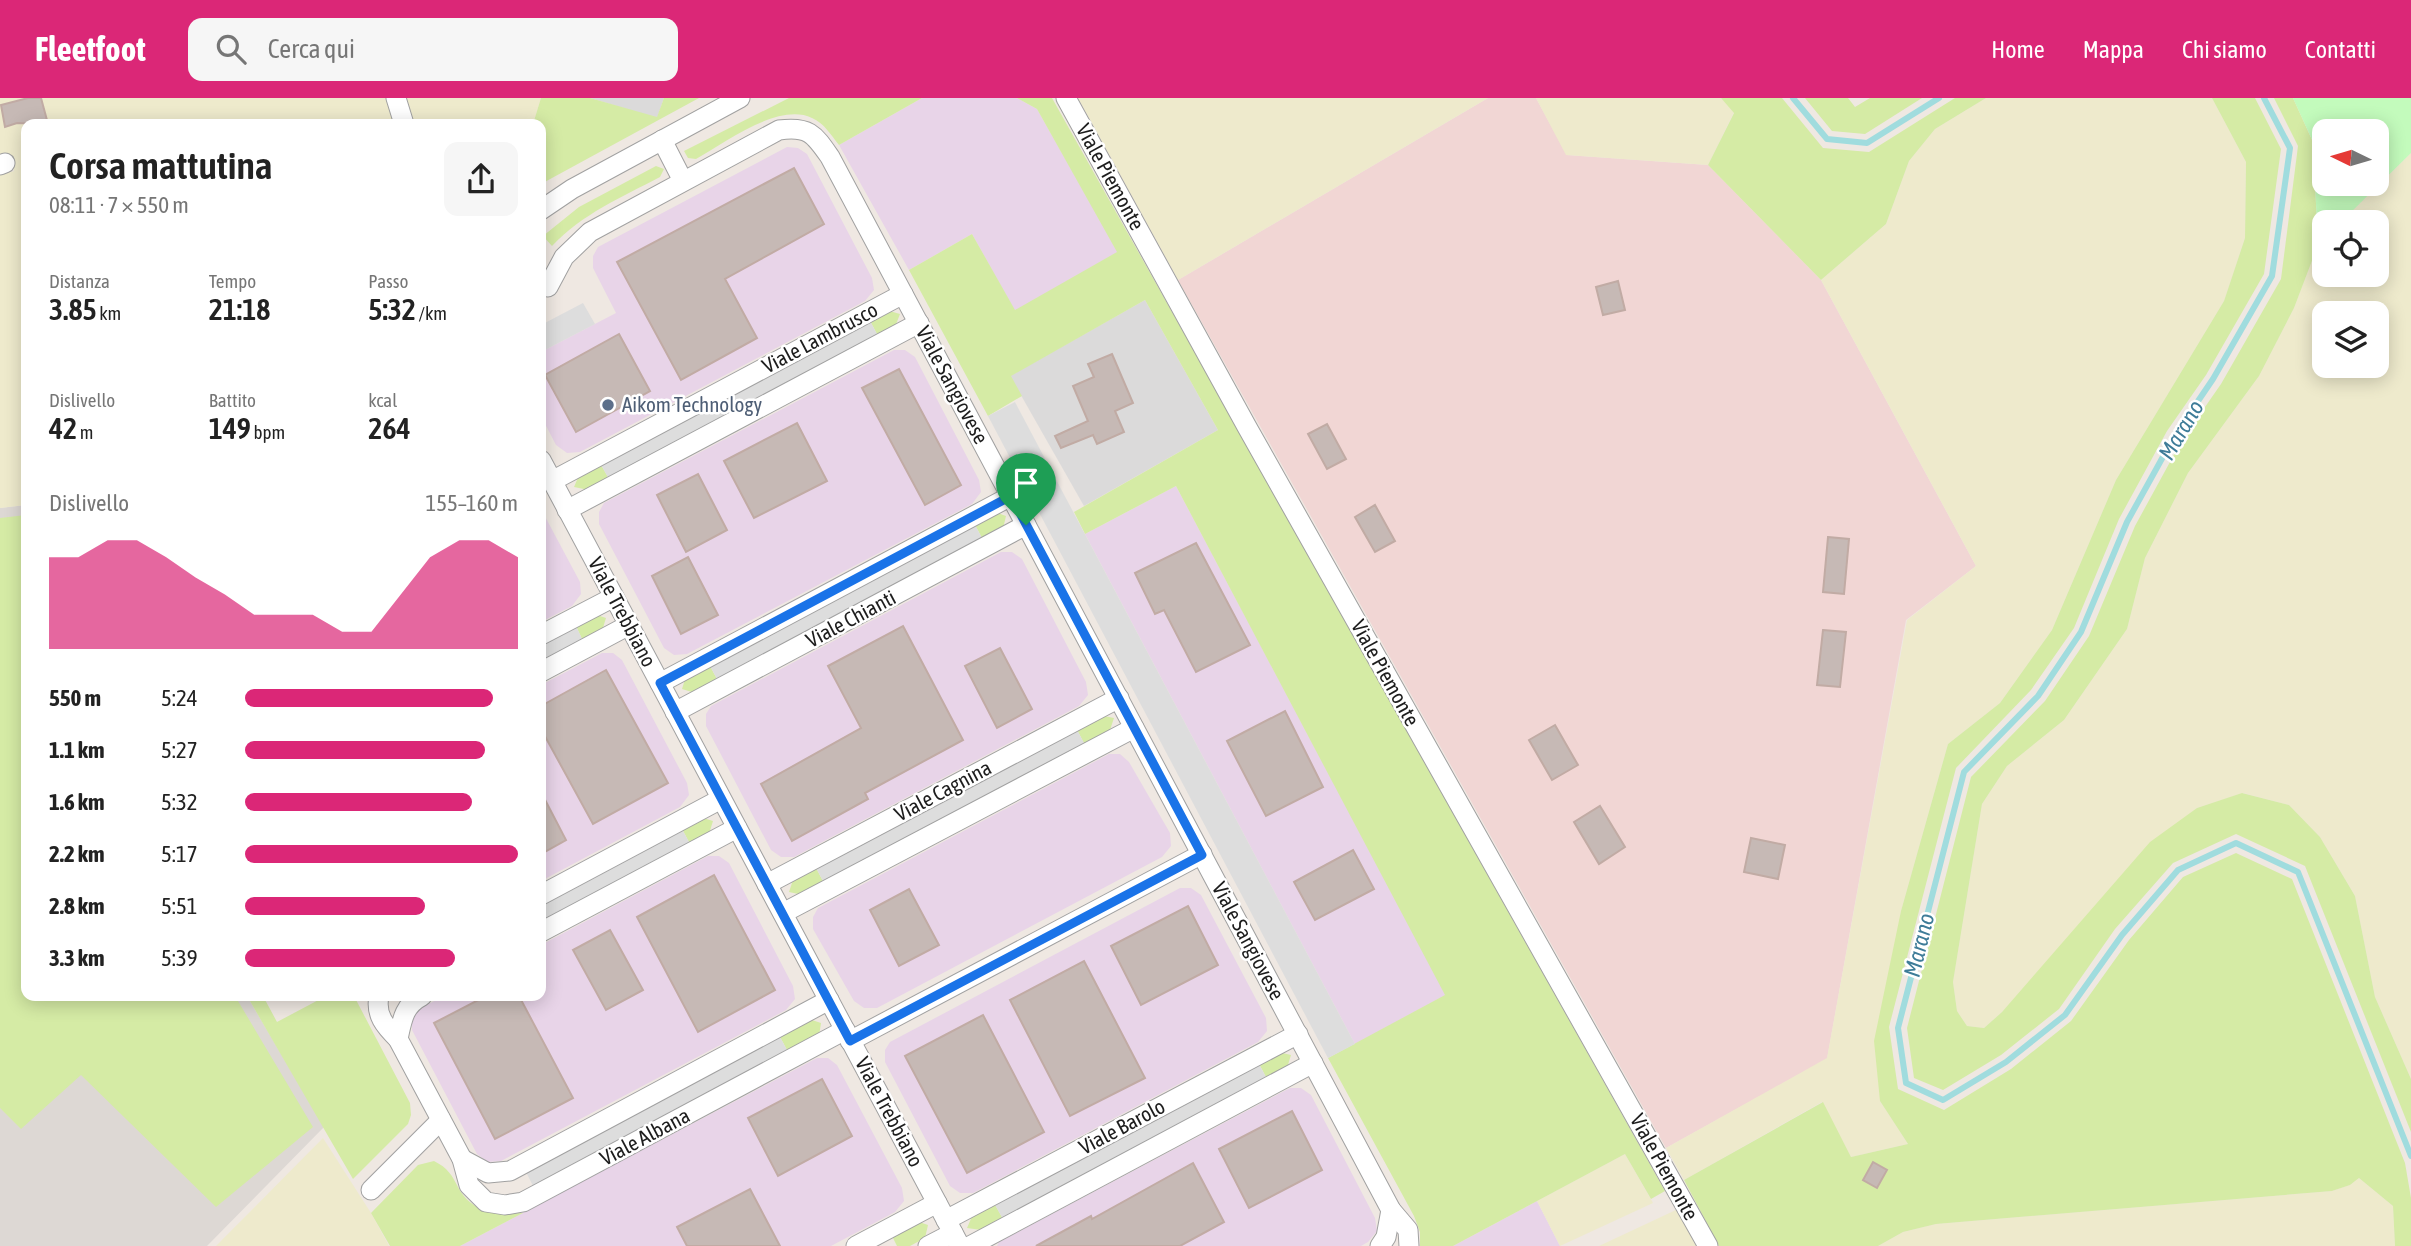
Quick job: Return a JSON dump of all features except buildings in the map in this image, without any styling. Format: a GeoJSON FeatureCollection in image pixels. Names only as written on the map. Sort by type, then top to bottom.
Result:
{"type":"FeatureCollection","features":[{"type":"Feature","properties":{"kind":"street"},"geometry":{"type":"LineString","coordinates":[[396,98],[402,119]]}},
{"type":"Feature","properties":{"kind":"street"},"geometry":{"type":"LineString","coordinates":[[546,206],[572,188],[740,98]]}},
{"type":"Feature","properties":{"kind":"street","name":"Viale Piemonte"},"geometry":{"type":"LineString","coordinates":[[1066,98],[1707,1246]]}},
{"type":"Feature","properties":{"kind":"street","name":"Viale Sangiovese"},"geometry":{"type":"LineString","coordinates":[[548,287],[564,257],[590,232],[779,130],[803,129],[814,134],[830,157],[904,294],[1391,1210],[1408,1230],[1409,1246]]}},
{"type":"Feature","properties":{"kind":"street"},"geometry":{"type":"LineString","coordinates":[[662,140],[683,181]]}},
{"type":"Feature","properties":{"kind":"street","name":"Viale Lambrusco"},"geometry":{"type":"LineString","coordinates":[[552,481],[904,294]]}},
{"type":"Feature","properties":{"kind":"street","name":"Viale Lambrusco"},"geometry":{"type":"LineString","coordinates":[[567,510],[919,323]]}},
{"type":"Feature","properties":{"kind":"street","name":"Viale Trebbiano"},"geometry":{"type":"LineString","coordinates":[[546,470],[949,1225]]}},
{"type":"Feature","properties":{"kind":"street","name":"Viale Chianti"},"geometry":{"type":"LineString","coordinates":[[660,683],[1011,496]]}},
{"type":"Feature","properties":{"kind":"street","name":"Viale Chianti"},"geometry":{"type":"LineString","coordinates":[[675,712],[1026,525]]}},
{"type":"Feature","properties":{"kind":"street"},"geometry":{"type":"LineString","coordinates":[[546,632],[614,597]]}},
{"type":"Feature","properties":{"kind":"street"},"geometry":{"type":"LineString","coordinates":[[546,669],[629,625]]}},
{"type":"Feature","properties":{"kind":"street","name":"Viale Cagnina"},"geometry":{"type":"LineString","coordinates":[[766,884],[1119,698]]}},
{"type":"Feature","properties":{"kind":"street","name":"Viale Cagnina"},"geometry":{"type":"LineString","coordinates":[[783,914],[1135,728]]}},
{"type":"Feature","properties":{"kind":"street"},"geometry":{"type":"LineString","coordinates":[[546,892],[721,799]]}},
{"type":"Feature","properties":{"kind":"street"},"geometry":{"type":"LineString","coordinates":[[546,929],[737,828]]}},
{"type":"Feature","properties":{"kind":"street","name":"Viale Albana"},"geometry":{"type":"LineString","coordinates":[[378,1001],[382,1023],[398,1039],[461,1159],[469,1185],[486,1202],[505,1205],[523,1202],[1202,855]]}},
{"type":"Feature","properties":{"kind":"street","name":"Viale Albana"},"geometry":{"type":"LineString","coordinates":[[461,1159],[488,1173],[510,1171],[829,1000]]}},
{"type":"Feature","properties":{"kind":"street"},"geometry":{"type":"LineString","coordinates":[[398,1039],[403,1014],[412,1001]]}},
{"type":"Feature","properties":{"kind":"street","name":"Viale Barolo"},"geometry":{"type":"LineString","coordinates":[[949,1225],[1297,1034]]}},
{"type":"Feature","properties":{"kind":"street","name":"Viale Barolo"},"geometry":{"type":"LineString","coordinates":[[970,1246],[1313,1063]]}},
{"type":"Feature","properties":{"kind":"street"},"geometry":{"type":"LineString","coordinates":[[371,1190],[441,1120]]}},
{"type":"Feature","properties":{"kind":"street"},"geometry":{"type":"LineString","coordinates":[[1380,1246],[1386,1237],[1391,1210]]}},
{"type":"Feature","properties":{"kind":"street"},"geometry":{"type":"LineString","coordinates":[[856,1246],[949,1225]]}},
{"type":"Feature","properties":{"kind":"street"},"geometry":{"type":"LineString","coordinates":[[928,1246],[949,1225]]}},
{"type":"Feature","properties":{"kind":"shaded area"},"geometry":{"type":"Polygon","coordinates":[[[0,98],[390,98],[396,119],[21,119],[21,506],[0,508],[0,175],[14,171],[9,155],[0,158],[0,98]]]}},
{"type":"Feature","properties":{"kind":"shaded area"},"geometry":{"type":"Polygon","coordinates":[[[403,98],[541,98],[535,119],[409,119],[403,98]]]}},
{"type":"Feature","properties":{"kind":"shaded area"},"geometry":{"type":"Polygon","coordinates":[[[590,98],[664,98],[657,118],[590,98]]]}},
{"type":"Feature","properties":{"kind":"shaded area"},"geometry":{"type":"Polygon","coordinates":[[[922,98],[1017,98],[1037,109],[1118,252],[1015,311],[972,234],[909,270],[839,145],[922,98]]]}},
{"type":"Feature","properties":{"kind":"shaded area"},"geometry":{"type":"Polygon","coordinates":[[[1078,98],[1488,98],[1178,280],[1078,98]]]}},
{"type":"Feature","properties":{"kind":"shaded area"},"geometry":{"type":"Polygon","coordinates":[[[1488,98],[1536,98],[1567,155],[1708,165],[1821,280],[1976,566],[1906,620],[1827,1059],[1666,1148],[1178,280],[1488,98]]]}},
{"type":"Feature","properties":{"kind":"shaded area"},"geometry":{"type":"Polygon","coordinates":[[[1536,98],[1721,98],[1734,112],[1708,165],[1566,155],[1536,98]]]}},
{"type":"Feature","properties":{"kind":"shaded area"},"geometry":{"type":"Polygon","coordinates":[[[1986,98],[2212,98],[2246,162],[2245,238],[2224,301],[2116,480],[2052,630],[2000,703],[1948,744],[1901,911],[1880,1101],[1908,1144],[1851,1157],[1822,1102],[1684,1180],[1666,1148],[1827,1058],[1907,620],[1976,566],[1821,280],[1886,224],[1909,161],[1935,129],[1986,98]]]}},
{"type":"Feature","properties":{"kind":"shaded area"},"geometry":{"type":"Polygon","coordinates":[[[787,147],[798,148],[807,154],[872,278],[874,290],[865,301],[580,452],[567,453],[556,445],[546,426],[546,349],[616,313],[593,268],[593,256],[598,247],[787,147]]]}},
{"type":"Feature","properties":{"kind":"shaded area"},"geometry":{"type":"Polygon","coordinates":[[[2411,153],[2411,1079],[2375,997],[2355,896],[2320,837],[2289,805],[2243,793],[2197,808],[2002,1012],[1984,1028],[1967,1026],[1957,1011],[1953,982],[1982,804],[2007,766],[2064,720],[2127,629],[2145,558],[2188,473],[2259,376],[2294,308],[2312,261],[2312,287],[2389,287],[2389,210],[2353,210],[2367,196],[2389,196],[2389,175],[2411,153]]]}},
{"type":"Feature","properties":{"kind":"shaded area"},"geometry":{"type":"Polygon","coordinates":[[[1145,300],[1218,430],[1084,506],[1010,376],[1145,300]]]}},
{"type":"Feature","properties":{"kind":"shaded area"},"geometry":{"type":"Polygon","coordinates":[[[583,303],[595,324],[546,349],[546,322],[583,303]]]}},
{"type":"Feature","properties":{"kind":"shaded area"},"geometry":{"type":"Polygon","coordinates":[[[869,319],[878,336],[609,479],[600,463],[869,319]]]}},
{"type":"Feature","properties":{"kind":"shaded area"},"geometry":{"type":"Polygon","coordinates":[[[894,350],[905,350],[915,357],[979,480],[981,492],[972,504],[687,654],[674,655],[664,648],[599,524],[599,512],[604,503],[894,350]]]}},
{"type":"Feature","properties":{"kind":"shaded area"},"geometry":{"type":"Polygon","coordinates":[[[1015,402],[1355,1044],[1328,1058],[988,416],[1015,402]]]}},
{"type":"Feature","properties":{"kind":"shaded area"},"geometry":{"type":"Polygon","coordinates":[[[1176,486],[1446,995],[1355,1044],[1085,534],[1176,486]]]}},
{"type":"Feature","properties":{"kind":"shaded area"},"geometry":{"type":"Polygon","coordinates":[[[21,506],[21,1001],[250,1001],[324,1127],[207,1246],[0,1246],[0,508],[21,506]]]}},
{"type":"Feature","properties":{"kind":"shaded area"},"geometry":{"type":"Polygon","coordinates":[[[546,518],[580,582],[581,594],[572,606],[546,619],[546,518]]]}},
{"type":"Feature","properties":{"kind":"shaded area"},"geometry":{"type":"Polygon","coordinates":[[[974,523],[983,540],[718,681],[709,664],[974,523]]]}},
{"type":"Feature","properties":{"kind":"shaded area"},"geometry":{"type":"Polygon","coordinates":[[[1001,552],[1012,552],[1022,559],[1086,682],[1088,695],[1079,706],[794,857],[781,857],[771,850],[706,726],[706,714],[711,706],[1001,552]]]}},
{"type":"Feature","properties":{"kind":"shaded area"},"geometry":{"type":"Polygon","coordinates":[[[575,624],[583,641],[546,660],[546,639],[575,624]]]}},
{"type":"Feature","properties":{"kind":"shaded area"},"geometry":{"type":"Polygon","coordinates":[[[602,653],[613,653],[622,660],[687,783],[689,795],[680,807],[546,878],[546,682],[602,653]]]}},
{"type":"Feature","properties":{"kind":"shaded area"},"geometry":{"type":"Polygon","coordinates":[[[1076,728],[1085,745],[824,883],[815,866],[1076,728]]]}},
{"type":"Feature","properties":{"kind":"shaded area"},"geometry":{"type":"Polygon","coordinates":[[[1109,754],[1120,754],[1129,762],[1170,833],[1171,846],[1162,857],[877,1008],[864,1008],[854,1001],[813,929],[813,917],[818,908],[1109,754]]]}},
{"type":"Feature","properties":{"kind":"shaded area"},"geometry":{"type":"Polygon","coordinates":[[[681,827],[690,844],[546,921],[546,899],[681,827]]]}},
{"type":"Feature","properties":{"kind":"shaded area"},"geometry":{"type":"Polygon","coordinates":[[[708,856],[719,856],[729,863],[793,986],[795,999],[786,1010],[501,1161],[488,1162],[477,1154],[412,1030],[412,1019],[417,1010],[434,1001],[546,1001],[546,942],[708,856]]]}},
{"type":"Feature","properties":{"kind":"shaded area"},"geometry":{"type":"Polygon","coordinates":[[[1180,888],[1191,888],[1201,895],[1266,1018],[1267,1031],[1258,1042],[973,1193],[960,1193],[950,1186],[885,1062],[885,1050],[890,1042],[1180,888]]]}},
{"type":"Feature","properties":{"kind":"shaded area"},"geometry":{"type":"Polygon","coordinates":[[[779,1035],[788,1052],[534,1188],[525,1170],[779,1035]]]}},
{"type":"Feature","properties":{"kind":"shaded area"},"geometry":{"type":"Polygon","coordinates":[[[817,1058],[828,1058],[837,1065],[902,1188],[904,1201],[895,1212],[831,1246],[460,1246],[817,1058]]]}},
{"type":"Feature","properties":{"kind":"shaded area"},"geometry":{"type":"Polygon","coordinates":[[[1258,1062],[1267,1079],[1003,1219],[994,1203],[1258,1062]]]}},
{"type":"Feature","properties":{"kind":"shaded area"},"geometry":{"type":"Polygon","coordinates":[[[1290,1088],[1301,1088],[1311,1095],[1375,1218],[1377,1231],[1361,1246],[997,1246],[999,1242],[1290,1088]]]}},
{"type":"Feature","properties":{"kind":"shaded area"},"geometry":{"type":"Polygon","coordinates":[[[323,1138],[389,1246],[216,1246],[323,1138]]]}},
{"type":"Feature","properties":{"kind":"shaded area"},"geometry":{"type":"Polygon","coordinates":[[[1625,1154],[1653,1203],[1560,1246],[1537,1201],[1625,1154]]]}},
{"type":"Feature","properties":{"kind":"shaded area"},"geometry":{"type":"Polygon","coordinates":[[[2359,1178],[2393,1206],[2395,1246],[1878,1246],[1903,1232],[1936,1224],[2332,1191],[2350,1185],[2359,1178]]]}},
{"type":"Feature","properties":{"kind":"shaded area"},"geometry":{"type":"Polygon","coordinates":[[[1537,1201],[1560,1246],[1453,1246],[1537,1201]]]}},
{"type":"Feature","properties":{"kind":"shaded area"},"geometry":{"type":"Polygon","coordinates":[[[1678,1209],[1696,1246],[1599,1246],[1678,1209]]]}},
{"type":"Feature","properties":{"kind":"green space"},"geometry":{"type":"Polygon","coordinates":[[[541,98],[590,98],[657,117],[664,98],[699,98],[546,181],[546,119],[535,119],[541,98]]]}},
{"type":"Feature","properties":{"kind":"green space"},"geometry":{"type":"Polygon","coordinates":[[[789,98],[922,98],[839,145],[820,123],[812,118],[784,115],[752,126],[696,159],[688,158],[684,151],[789,98]]]}},
{"type":"Feature","properties":{"kind":"green space"},"geometry":{"type":"Polygon","coordinates":[[[1017,98],[1052,98],[1665,1191],[1651,1199],[1625,1154],[1453,1246],[1420,1246],[1420,1232],[1414,1216],[1328,1058],[1445,995],[1176,486],[1085,534],[1074,512],[1218,430],[1145,300],[1011,376],[1022,396],[988,416],[909,270],[972,234],[1015,310],[1117,252],[1037,109],[1017,98]]]}},
{"type":"Feature","properties":{"kind":"green space"},"geometry":{"type":"Polygon","coordinates":[[[1721,98],[1782,98],[1823,148],[1869,152],[1955,98],[1986,98],[1935,129],[1909,161],[1886,224],[1821,280],[1708,165],[1734,113],[1721,98]]]}},
{"type":"Feature","properties":{"kind":"green space"},"geometry":{"type":"Polygon","coordinates":[[[1805,98],[1848,98],[1855,107],[1870,98],[1922,98],[1865,134],[1832,131],[1805,98]]]}},
{"type":"Feature","properties":{"kind":"green space"},"geometry":{"type":"Polygon","coordinates":[[[2212,98],[2255,98],[2281,149],[2264,274],[2206,375],[2167,431],[2119,519],[2074,628],[2031,690],[1956,768],[1889,1027],[1898,1089],[1944,1110],[2011,1069],[2071,1021],[2129,940],[2183,877],[2236,853],[2292,879],[2405,1163],[2411,1198],[2411,1246],[2395,1246],[2393,1206],[2359,1178],[2350,1185],[2332,1191],[1936,1224],[1903,1232],[1878,1246],[1719,1246],[1684,1180],[1823,1102],[1851,1157],[1908,1144],[1880,1101],[1874,1041],[1901,911],[1948,744],[2000,703],[2052,630],[2116,480],[2224,301],[2245,238],[2246,162],[2212,98]]]}},
{"type":"Feature","properties":{"kind":"green space"},"geometry":{"type":"Polygon","coordinates":[[[2274,98],[2293,98],[2312,140],[2312,196],[2316,196],[2316,210],[2312,210],[2312,261],[2294,308],[2259,376],[2188,473],[2145,558],[2127,629],[2064,720],[2007,766],[1982,804],[1953,982],[1957,1011],[1967,1026],[1984,1028],[2002,1012],[2150,842],[2197,808],[2242,793],[2289,805],[2320,837],[2355,896],[2375,997],[2411,1079],[2411,1132],[2305,866],[2236,834],[2173,863],[2115,929],[2059,1009],[2001,1055],[1943,1090],[1914,1078],[1907,1028],[1971,777],[2045,701],[2089,636],[2135,526],[2182,440],[2221,384],[2281,279],[2298,146],[2274,98]]]}},
{"type":"Feature","properties":{"kind":"green space"},"geometry":{"type":"Polygon","coordinates":[[[2293,98],[2411,98],[2411,153],[2389,175],[2389,119],[2312,119],[2312,140],[2293,98]]]}},
{"type":"Feature","properties":{"kind":"green space"},"geometry":{"type":"Polygon","coordinates":[[[656,166],[664,169],[660,177],[589,215],[552,246],[546,239],[546,234],[579,207],[656,166]]]}},
{"type":"Feature","properties":{"kind":"green space"},"geometry":{"type":"Polygon","coordinates":[[[2316,196],[2367,196],[2353,210],[2316,210],[2316,196]]]}},
{"type":"Feature","properties":{"kind":"green space"},"geometry":{"type":"Polygon","coordinates":[[[886,310],[900,314],[895,327],[878,336],[869,319],[886,310]]]}},
{"type":"Feature","properties":{"kind":"green space"},"geometry":{"type":"Polygon","coordinates":[[[600,463],[609,479],[589,490],[574,487],[580,473],[600,463]]]}},
{"type":"Feature","properties":{"kind":"green space"},"geometry":{"type":"Polygon","coordinates":[[[995,512],[1006,516],[1003,529],[983,540],[974,523],[995,512]]]}},
{"type":"Feature","properties":{"kind":"green space"},"geometry":{"type":"Polygon","coordinates":[[[21,516],[21,1001],[238,1001],[313,1127],[216,1207],[81,1075],[21,1129],[0,1108],[0,518],[21,516]]]}},
{"type":"Feature","properties":{"kind":"green space"},"geometry":{"type":"Polygon","coordinates":[[[594,614],[606,618],[602,631],[583,641],[575,624],[594,614]]]}},
{"type":"Feature","properties":{"kind":"green space"},"geometry":{"type":"Polygon","coordinates":[[[709,664],[718,681],[695,693],[682,689],[686,676],[709,664]]]}},
{"type":"Feature","properties":{"kind":"green space"},"geometry":{"type":"Polygon","coordinates":[[[1099,715],[1114,718],[1109,733],[1085,745],[1076,728],[1099,715]]]}},
{"type":"Feature","properties":{"kind":"green space"},"geometry":{"type":"Polygon","coordinates":[[[700,817],[713,821],[709,834],[690,844],[681,827],[700,817]]]}},
{"type":"Feature","properties":{"kind":"green space"},"geometry":{"type":"Polygon","coordinates":[[[815,866],[824,883],[803,895],[789,892],[794,877],[815,866]]]}},
{"type":"Feature","properties":{"kind":"green space"},"geometry":{"type":"Polygon","coordinates":[[[250,1001],[266,1001],[277,1022],[317,1001],[357,1001],[410,1103],[411,1115],[408,1124],[353,1179],[250,1001]]]}},
{"type":"Feature","properties":{"kind":"green space"},"geometry":{"type":"Polygon","coordinates":[[[809,1019],[821,1023],[819,1036],[788,1052],[779,1035],[809,1019]]]}},
{"type":"Feature","properties":{"kind":"green space"},"geometry":{"type":"Polygon","coordinates":[[[1278,1052],[1291,1055],[1287,1068],[1267,1079],[1258,1062],[1278,1052]]]}},
{"type":"Feature","properties":{"kind":"green space"},"geometry":{"type":"Polygon","coordinates":[[[434,1161],[446,1169],[465,1197],[479,1208],[486,1211],[523,1213],[460,1246],[390,1246],[371,1213],[418,1165],[434,1161]]]}},
{"type":"Feature","properties":{"kind":"green space"},"geometry":{"type":"Polygon","coordinates":[[[994,1203],[1003,1219],[981,1230],[967,1228],[973,1214],[994,1203]]]}},
{"type":"Feature","properties":{"kind":"green space"},"geometry":{"type":"Polygon","coordinates":[[[916,1221],[928,1225],[925,1238],[910,1246],[897,1246],[891,1234],[916,1221]]]}},
{"type":"Feature","properties":{"kind":"waterway","name":"Marano"},"geometry":{"type":"LineString","coordinates":[[1793,98],[1827,139],[1867,143],[1939,98]]}},
{"type":"Feature","properties":{"kind":"waterway","name":"Marano"},"geometry":{"type":"LineString","coordinates":[[2264,98],[2290,148],[2272,276],[2213,379],[2175,435],[2127,522],[2081,632],[2038,696],[1964,772],[1898,1028],[1906,1083],[1943,1100],[2006,1062],[2065,1015],[2122,935],[2178,870],[2236,843],[2298,872],[2411,1156]]}},
{"type":"Feature","properties":{"kind":"place","name":"Aikom Technology"},"geometry":{"type":"Point","coordinates":[608,405]}},
{"type":"Feature","properties":{"kind":"route"},"geometry":{"type":"LineString","coordinates":[[1011,496],[1026,525],[1202,855],[850,1041],[660,683],[1011,496]]}}]}
